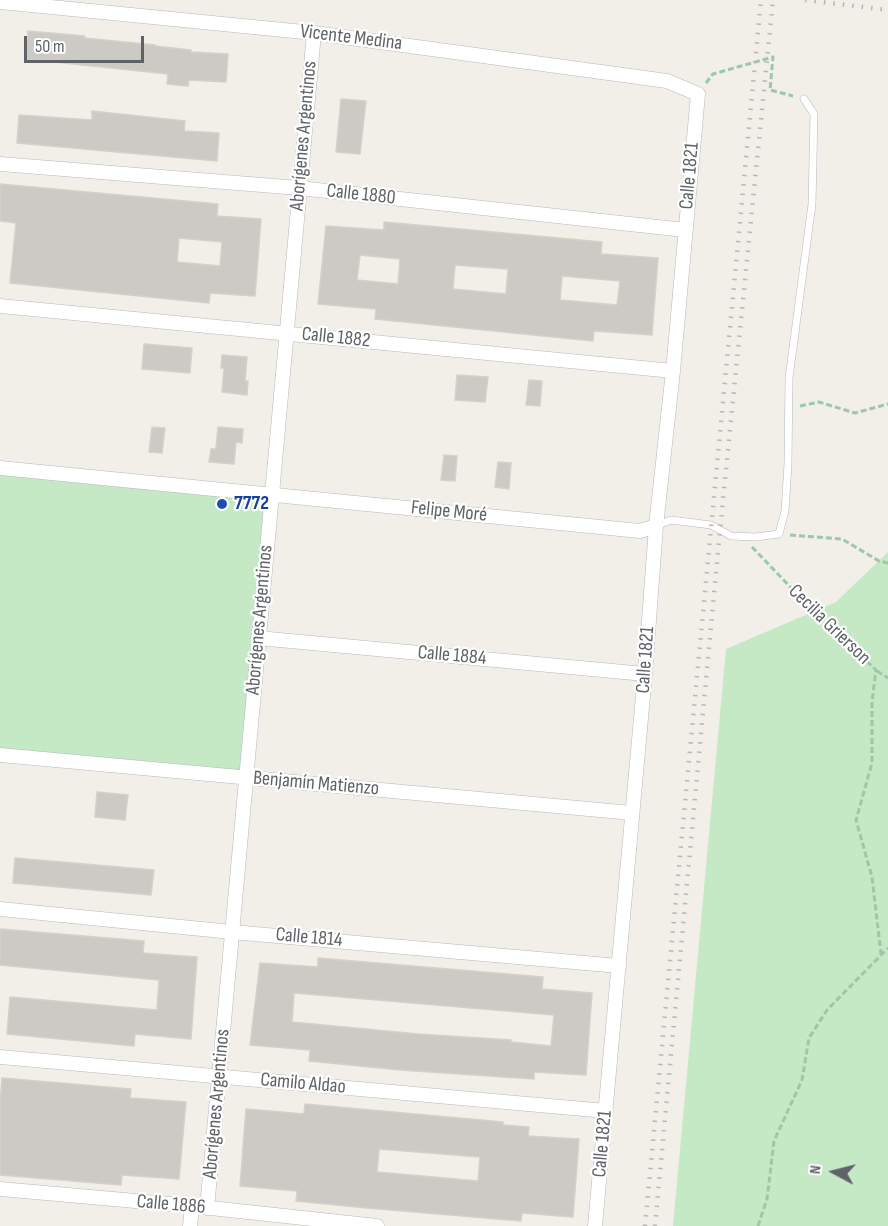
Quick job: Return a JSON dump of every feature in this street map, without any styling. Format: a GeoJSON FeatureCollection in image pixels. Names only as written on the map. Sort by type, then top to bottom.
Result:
{"type":"FeatureCollection","features":[{"type":"Feature","properties":{"kind":"street","name":"Vicente Medina"},"geometry":{"type":"LineString","coordinates":[[0,2],[314,33],[667,81],[698,93]]}},
{"type":"Feature","properties":{"kind":"street","name":"Aborígenes Argentinos"},"geometry":{"type":"LineString","coordinates":[[207,1208],[314,33]]}},
{"type":"Feature","properties":{"kind":"street","name":"Calle 1821"},"geometry":{"type":"LineString","coordinates":[[595,1226],[645,674],[656,525],[673,371],[698,93]]}},
{"type":"Feature","properties":{"kind":"street","name":"Calle 1880"},"geometry":{"type":"LineString","coordinates":[[0,164],[299,188],[685,230]]}},
{"type":"Feature","properties":{"kind":"street","name":"Calle 1882"},"geometry":{"type":"LineString","coordinates":[[0,306],[673,371]]}},
{"type":"Feature","properties":{"kind":"street","name":"Felipe Moré"},"geometry":{"type":"LineString","coordinates":[[0,468],[640,531],[656,525]]}},
{"type":"Feature","properties":{"kind":"street","name":"Calle 1884"},"geometry":{"type":"LineString","coordinates":[[258,638],[645,674]]}},
{"type":"Feature","properties":{"kind":"street","name":"Benjamín Matienzo"},"geometry":{"type":"LineString","coordinates":[[0,755],[632,813]]}},
{"type":"Feature","properties":{"kind":"street","name":"Calle 1814"},"geometry":{"type":"LineString","coordinates":[[0,909],[619,966]]}},
{"type":"Feature","properties":{"kind":"street","name":"Camilo Aldao"},"geometry":{"type":"LineString","coordinates":[[0,1057],[606,1111]]}},
{"type":"Feature","properties":{"kind":"street","name":"Calle 1886"},"geometry":{"type":"LineString","coordinates":[[0,1189],[192,1206],[377,1226]]}},
{"type":"Feature","properties":{"kind":"street","name":"Aborígenes Argentinos"},"geometry":{"type":"LineString","coordinates":[[190,1226],[192,1206]]}},
{"type":"Feature","properties":{"kind":"lane"},"geometry":{"type":"LineString","coordinates":[[779,534],[785,511],[789,378],[812,204],[814,114],[804,99]]}},
{"type":"Feature","properties":{"kind":"lane","name":"Felipe Moré"},"geometry":{"type":"LineString","coordinates":[[656,525],[671,520],[711,525],[731,536],[779,534]]}},
{"type":"Feature","properties":{"kind":"path"},"geometry":{"type":"LineString","coordinates":[[698,93],[712,74],[773,57],[770,90],[804,99]]}},
{"type":"Feature","properties":{"kind":"path"},"geometry":{"type":"LineString","coordinates":[[789,409],[819,402],[855,413],[888,404]]}},
{"type":"Feature","properties":{"kind":"path"},"geometry":{"type":"LineString","coordinates":[[779,534],[842,539],[879,561],[888,563]]}},
{"type":"Feature","properties":{"kind":"path","name":"Cecilia Grierson"},"geometry":{"type":"LineString","coordinates":[[747,537],[753,549],[777,575],[876,670],[872,702],[872,763],[856,820],[872,877],[881,954]]}},
{"type":"Feature","properties":{"kind":"path"},"geometry":{"type":"LineString","coordinates":[[876,670],[888,678]]}},
{"type":"Feature","properties":{"kind":"path"},"geometry":{"type":"LineString","coordinates":[[758,1226],[767,1199],[774,1141],[802,1080],[809,1038],[827,1010],[888,948]]}},
{"type":"Feature","properties":{"kind":"green space"},"geometry":{"type":"Polygon","coordinates":[[[0,468],[271,495],[246,778],[0,755],[0,468]]]}},
{"type":"Feature","properties":{"kind":"green space"},"geometry":{"type":"Polygon","coordinates":[[[888,552],[888,1226],[673,1226],[726,649],[836,602],[888,552]]]}},
{"type":"Feature","properties":{"kind":"building"},"geometry":{"type":"Polygon","coordinates":[[[28,31],[155,45],[191,50],[191,52],[228,54],[226,82],[189,80],[188,86],[167,84],[168,74],[26,59],[28,31]]]}},
{"type":"Feature","properties":{"kind":"building"},"geometry":{"type":"Polygon","coordinates":[[[341,99],[366,101],[360,154],[336,152],[341,99]]]}},
{"type":"Feature","properties":{"kind":"building"},"geometry":{"type":"Polygon","coordinates":[[[92,111],[185,121],[184,131],[219,133],[217,161],[17,143],[19,115],[92,120],[92,111]]]}},
{"type":"Feature","properties":{"kind":"building"},"geometry":{"type":"Polygon","coordinates":[[[0,184],[218,204],[217,216],[261,219],[255,296],[210,293],[209,303],[10,283],[16,223],[0,221],[0,184]],[[179,238],[177,262],[220,266],[222,242],[179,238]]]}},
{"type":"Feature","properties":{"kind":"building"},"geometry":{"type":"Polygon","coordinates":[[[384,222],[602,242],[601,254],[658,258],[652,335],[594,331],[593,341],[375,319],[376,309],[318,304],[326,226],[384,230],[384,222]],[[360,255],[357,280],[398,284],[400,259],[360,255]],[[455,265],[453,289],[506,294],[508,269],[455,265]],[[562,276],[560,300],[617,305],[620,281],[562,276]]]}},
{"type":"Feature","properties":{"kind":"building"},"geometry":{"type":"Polygon","coordinates":[[[144,344],[192,348],[190,373],[142,369],[144,344]]]}},
{"type":"Feature","properties":{"kind":"building"},"geometry":{"type":"Polygon","coordinates":[[[222,355],[247,357],[245,381],[248,381],[247,395],[222,392],[224,368],[221,368],[222,355]]]}},
{"type":"Feature","properties":{"kind":"building"},"geometry":{"type":"Polygon","coordinates":[[[457,375],[488,377],[485,402],[455,400],[457,375]]]}},
{"type":"Feature","properties":{"kind":"building"},"geometry":{"type":"Polygon","coordinates":[[[529,380],[542,381],[540,406],[526,405],[529,380]]]}},
{"type":"Feature","properties":{"kind":"building"},"geometry":{"type":"Polygon","coordinates":[[[152,427],[165,428],[162,453],[149,452],[152,427]]]}},
{"type":"Feature","properties":{"kind":"building"},"geometry":{"type":"Polygon","coordinates":[[[218,427],[243,429],[242,443],[236,442],[234,464],[209,462],[211,449],[216,449],[218,427]]]}},
{"type":"Feature","properties":{"kind":"building"},"geometry":{"type":"Polygon","coordinates":[[[444,455],[457,456],[455,481],[441,480],[444,455]]]}},
{"type":"Feature","properties":{"kind":"building"},"geometry":{"type":"Polygon","coordinates":[[[498,462],[511,463],[509,489],[495,487],[498,462]]]}},
{"type":"Feature","properties":{"kind":"building"},"geometry":{"type":"Polygon","coordinates":[[[97,792],[128,795],[125,820],[95,817],[97,792]]]}},
{"type":"Feature","properties":{"kind":"building"},"geometry":{"type":"Polygon","coordinates":[[[15,858],[154,870],[151,895],[13,883],[15,858]]]}},
{"type":"Feature","properties":{"kind":"building"},"geometry":{"type":"Polygon","coordinates":[[[0,929],[144,941],[143,953],[197,957],[191,1039],[135,1034],[134,1046],[7,1034],[10,997],[157,1010],[159,980],[0,965],[0,929]]]}},
{"type":"Feature","properties":{"kind":"building"},"geometry":{"type":"Polygon","coordinates":[[[318,958],[543,977],[542,989],[592,993],[586,1075],[534,1072],[534,1079],[400,1070],[309,1061],[310,1050],[250,1045],[260,963],[318,967],[318,958]],[[294,993],[292,1022],[511,1040],[511,1042],[551,1046],[554,1015],[294,993]]]}},
{"type":"Feature","properties":{"kind":"building"},"geometry":{"type":"Polygon","coordinates":[[[2,1078],[131,1089],[130,1098],[186,1102],[179,1179],[122,1175],[121,1185],[0,1175],[2,1078]]]}},
{"type":"Feature","properties":{"kind":"building"},"geometry":{"type":"Polygon","coordinates":[[[305,1104],[503,1122],[503,1125],[529,1127],[528,1136],[579,1139],[573,1217],[522,1213],[521,1221],[367,1208],[296,1201],[297,1191],[240,1186],[246,1109],[304,1114],[305,1104]],[[379,1149],[377,1172],[478,1181],[480,1157],[379,1149]]]}},
{"type":"Feature","properties":{"kind":"railway"},"geometry":{"type":"LineString","coordinates":[[645,1226],[761,0]]}},
{"type":"Feature","properties":{"kind":"railway"},"geometry":{"type":"LineString","coordinates":[[655,1226],[720,530],[773,0]]}},
{"type":"Feature","properties":{"kind":"railway"},"geometry":{"type":"LineString","coordinates":[[805,0],[888,10]]}},
{"type":"Feature","properties":{"kind":"place","name":"7772"},"geometry":{"type":"Point","coordinates":[222,504]}}]}
